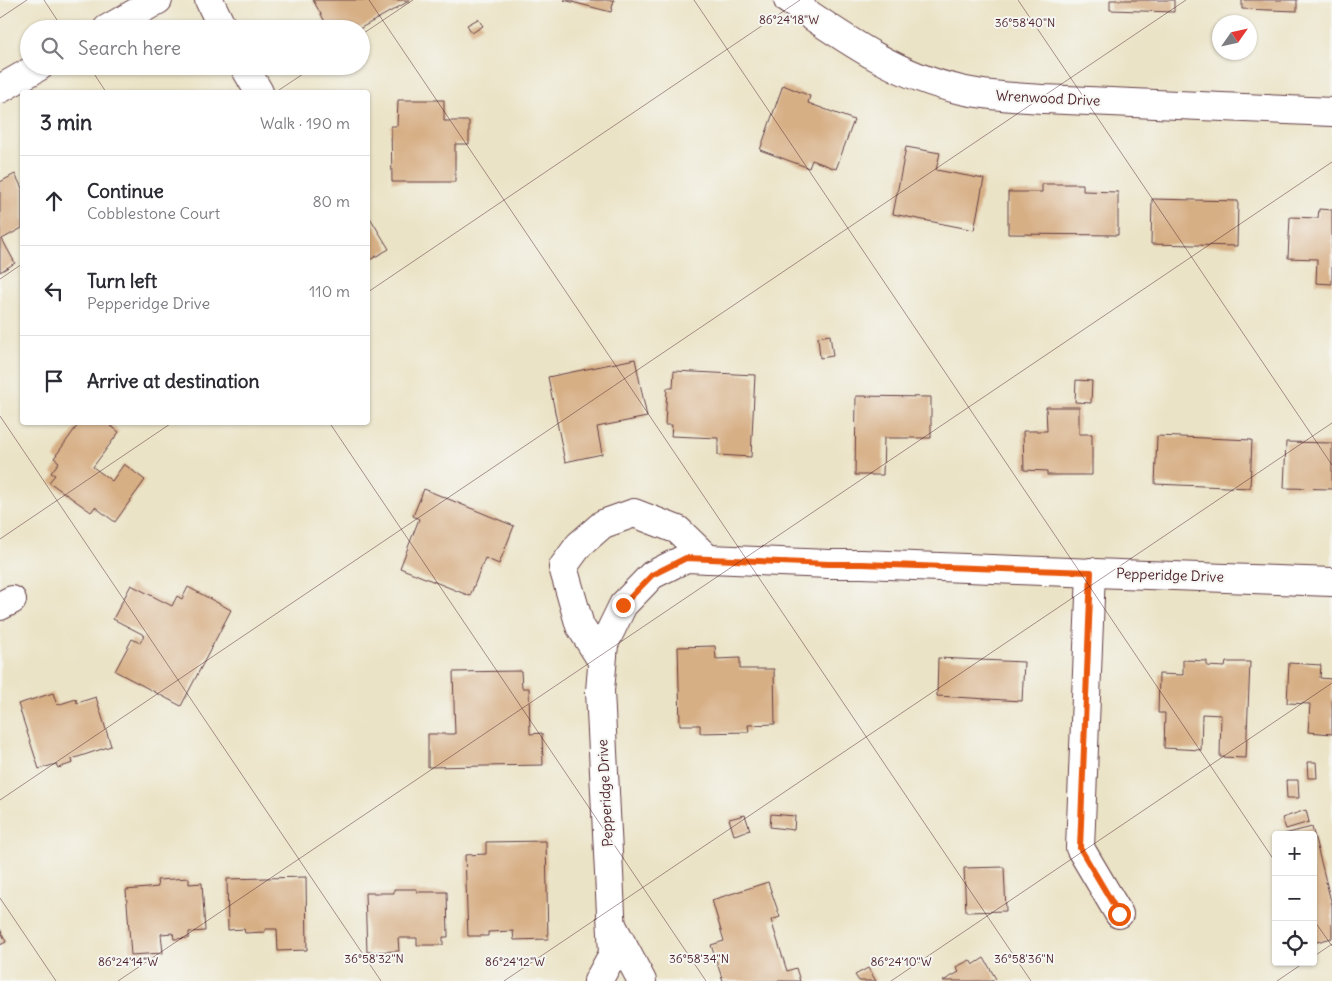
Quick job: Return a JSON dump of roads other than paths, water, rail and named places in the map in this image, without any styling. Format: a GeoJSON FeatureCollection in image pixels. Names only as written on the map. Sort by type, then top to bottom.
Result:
{"type":"FeatureCollection","features":[{"type":"Feature","properties":{"kind":"street"},"geometry":{"type":"LineString","coordinates":[[123,20],[158,0]]}},
{"type":"Feature","properties":{"kind":"street"},"geometry":{"type":"LineString","coordinates":[[209,0],[219,20]]}},
{"type":"Feature","properties":{"kind":"street","name":"Wrenwood Drive"},"geometry":{"type":"LineString","coordinates":[[788,0],[876,56],[915,76],[956,89],[999,96],[1332,112]]}},
{"type":"Feature","properties":{"kind":"street"},"geometry":{"type":"LineString","coordinates":[[0,89],[24,75]]}},
{"type":"Feature","properties":{"kind":"street"},"geometry":{"type":"LineString","coordinates":[[249,75],[258,90]]}},
{"type":"Feature","properties":{"kind":"street"},"geometry":{"type":"LineString","coordinates":[[602,661],[580,626],[563,567],[579,545],[603,524],[634,513],[678,530],[708,559]]}},
{"type":"Feature","properties":{"kind":"street","name":"Pepperidge Drive"},"geometry":{"type":"LineString","coordinates":[[598,981],[613,954],[600,691],[604,644],[623,605],[652,575],[686,558],[1332,582]]}},
{"type":"Feature","properties":{"kind":"street"},"geometry":{"type":"LineString","coordinates":[[1091,572],[1080,848],[1119,914]]}},
{"type":"Feature","properties":{"kind":"street","name":"Pepperidge Drive"},"geometry":{"type":"LineString","coordinates":[[612,925],[642,981]]}}]}
